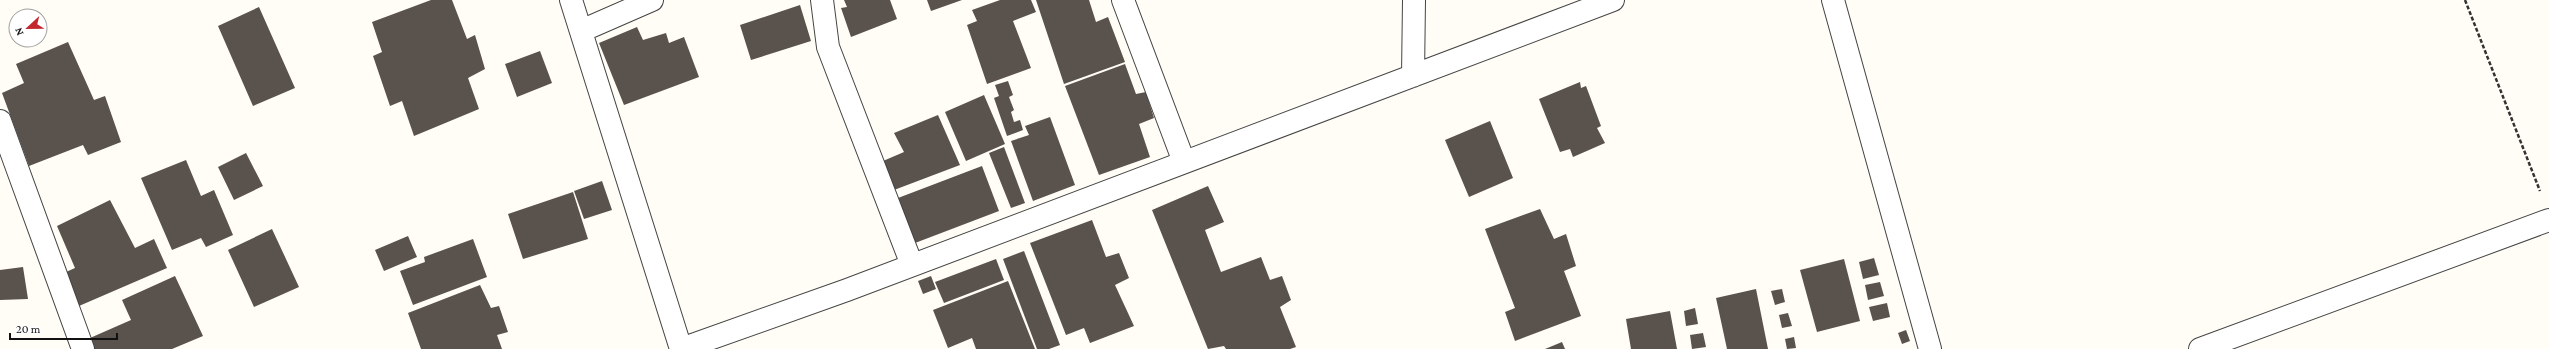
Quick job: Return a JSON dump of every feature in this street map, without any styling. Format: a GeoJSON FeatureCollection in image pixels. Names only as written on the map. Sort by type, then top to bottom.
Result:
{"type":"FeatureCollection","features":[{"type":"Feature","properties":{"kind":"street"},"geometry":{"type":"LineString","coordinates":[[571,0],[681,349],[912,265],[1613,0]]}},
{"type":"Feature","properties":{"kind":"street"},"geometry":{"type":"LineString","coordinates":[[581,31],[652,0]]}},
{"type":"Feature","properties":{"kind":"street"},"geometry":{"type":"LineString","coordinates":[[822,0],[828,47],[912,265]]}},
{"type":"Feature","properties":{"kind":"street"},"geometry":{"type":"LineString","coordinates":[[1123,0],[1184,162]]}},
{"type":"Feature","properties":{"kind":"street"},"geometry":{"type":"LineString","coordinates":[[1413,76],[1414,0]]}},
{"type":"Feature","properties":{"kind":"street"},"geometry":{"type":"LineString","coordinates":[[1833,0],[1930,349]]}},
{"type":"Feature","properties":{"kind":"street"},"geometry":{"type":"LineString","coordinates":[[0,121],[83,349]]}},
{"type":"Feature","properties":{"kind":"street"},"geometry":{"type":"LineString","coordinates":[[2200,349],[2549,220]]}},
{"type":"Feature","properties":{"kind":"path"},"geometry":{"type":"LineString","coordinates":[[2465,0],[2543,198]]}},
{"type":"Feature","properties":{"kind":"building"},"geometry":{"type":"Polygon","coordinates":[[[431,0],[452,0],[467,39],[475,35],[485,69],[468,78],[479,109],[414,136],[402,101],[390,106],[373,56],[382,52],[372,22],[431,0]]]}},
{"type":"Feature","properties":{"kind":"building"},"geometry":{"type":"Polygon","coordinates":[[[844,0],[890,0],[897,19],[851,37],[841,8],[847,7],[844,0]]]}},
{"type":"Feature","properties":{"kind":"building"},"geometry":{"type":"Polygon","coordinates":[[[927,0],[962,0],[931,11],[927,0]]]}},
{"type":"Feature","properties":{"kind":"building"},"geometry":{"type":"Polygon","coordinates":[[[1000,0],[1031,0],[1036,12],[1013,21],[1031,68],[987,84],[967,25],[977,21],[972,10],[1000,0]]]}},
{"type":"Feature","properties":{"kind":"building"},"geometry":{"type":"Polygon","coordinates":[[[1036,0],[1089,0],[1096,22],[1108,17],[1125,62],[1064,84],[1036,0]]]}},
{"type":"Feature","properties":{"kind":"building"},"geometry":{"type":"Polygon","coordinates":[[[800,5],[811,41],[751,60],[740,25],[800,5]]]}},
{"type":"Feature","properties":{"kind":"building"},"geometry":{"type":"Polygon","coordinates":[[[259,7],[295,88],[253,106],[218,26],[259,7]]]}},
{"type":"Feature","properties":{"kind":"building"},"geometry":{"type":"Polygon","coordinates":[[[637,27],[643,40],[666,33],[669,43],[684,37],[699,77],[624,105],[599,43],[637,27]]]}},
{"type":"Feature","properties":{"kind":"building"},"geometry":{"type":"Polygon","coordinates":[[[68,42],[94,100],[105,96],[121,142],[88,155],[83,145],[29,166],[2,93],[24,83],[16,64],[68,42]]]}},
{"type":"Feature","properties":{"kind":"building"},"geometry":{"type":"Polygon","coordinates":[[[540,51],[552,83],[517,97],[505,64],[540,51]]]}},
{"type":"Feature","properties":{"kind":"building"},"geometry":{"type":"Polygon","coordinates":[[[1125,64],[1136,94],[1146,92],[1154,118],[1139,124],[1150,157],[1099,175],[1065,86],[1125,64]]]}},
{"type":"Feature","properties":{"kind":"building"},"geometry":{"type":"Polygon","coordinates":[[[1008,81],[1013,95],[1009,97],[1014,110],[1011,112],[1014,122],[1020,120],[1023,130],[1007,136],[994,98],[999,96],[995,85],[1008,81]]]}},
{"type":"Feature","properties":{"kind":"building"},"geometry":{"type":"Polygon","coordinates":[[[1580,82],[1581,88],[1586,86],[1601,126],[1597,128],[1605,143],[1573,157],[1570,149],[1560,152],[1539,99],[1580,82]]]}},
{"type":"Feature","properties":{"kind":"building"},"geometry":{"type":"Polygon","coordinates":[[[984,95],[1005,144],[966,161],[945,112],[984,95]]]}},
{"type":"Feature","properties":{"kind":"building"},"geometry":{"type":"Polygon","coordinates":[[[938,115],[960,165],[894,190],[883,161],[904,152],[894,133],[938,115]]]}},
{"type":"Feature","properties":{"kind":"building"},"geometry":{"type":"Polygon","coordinates":[[[1050,117],[1075,185],[1033,201],[1011,141],[1029,135],[1025,126],[1050,117]]]}},
{"type":"Feature","properties":{"kind":"building"},"geometry":{"type":"Polygon","coordinates":[[[1490,121],[1513,178],[1469,197],[1445,140],[1490,121]]]}},
{"type":"Feature","properties":{"kind":"building"},"geometry":{"type":"Polygon","coordinates":[[[1004,147],[1025,203],[1011,208],[989,153],[1004,147]]]}},
{"type":"Feature","properties":{"kind":"building"},"geometry":{"type":"Polygon","coordinates":[[[246,153],[263,186],[234,200],[218,167],[246,153]]]}},
{"type":"Feature","properties":{"kind":"building"},"geometry":{"type":"Polygon","coordinates":[[[186,160],[201,196],[214,190],[233,235],[206,247],[201,238],[172,250],[141,178],[186,160]]]}},
{"type":"Feature","properties":{"kind":"building"},"geometry":{"type":"Polygon","coordinates":[[[982,166],[999,211],[915,243],[898,198],[982,166]]]}},
{"type":"Feature","properties":{"kind":"building"},"geometry":{"type":"Polygon","coordinates":[[[602,181],[612,210],[584,219],[574,191],[602,181]]]}},
{"type":"Feature","properties":{"kind":"building"},"geometry":{"type":"Polygon","coordinates":[[[1208,186],[1224,222],[1205,230],[1221,272],[1261,257],[1270,280],[1282,276],[1291,300],[1280,307],[1296,347],[1290,349],[1226,349],[1224,346],[1208,349],[1152,210],[1208,186]]]}},
{"type":"Feature","properties":{"kind":"building"},"geometry":{"type":"Polygon","coordinates":[[[573,192],[588,239],[523,259],[508,214],[573,192]]]}},
{"type":"Feature","properties":{"kind":"building"},"geometry":{"type":"Polygon","coordinates":[[[110,200],[135,248],[154,239],[167,268],[79,306],[66,272],[75,268],[57,226],[110,200]]]}},
{"type":"Feature","properties":{"kind":"building"},"geometry":{"type":"Polygon","coordinates":[[[1540,209],[1554,239],[1566,234],[1576,266],[1564,271],[1581,316],[1515,341],[1505,312],[1515,308],[1485,229],[1540,209]]]}},
{"type":"Feature","properties":{"kind":"building"},"geometry":{"type":"Polygon","coordinates":[[[1092,220],[1106,257],[1119,253],[1129,278],[1115,285],[1134,326],[1090,343],[1084,328],[1066,335],[1030,243],[1092,220]]]}},
{"type":"Feature","properties":{"kind":"building"},"geometry":{"type":"Polygon","coordinates":[[[272,229],[299,287],[254,307],[228,250],[272,229]]]}},
{"type":"Feature","properties":{"kind":"building"},"geometry":{"type":"Polygon","coordinates":[[[408,236],[417,257],[384,271],[375,250],[408,236]]]}},
{"type":"Feature","properties":{"kind":"building"},"geometry":{"type":"Polygon","coordinates":[[[473,239],[487,277],[413,305],[400,271],[425,262],[424,257],[473,239]]]}},
{"type":"Feature","properties":{"kind":"building"},"geometry":{"type":"Polygon","coordinates":[[[1024,251],[1060,345],[1049,349],[1037,349],[1003,259],[1024,251]]]}},
{"type":"Feature","properties":{"kind":"building"},"geometry":{"type":"Polygon","coordinates":[[[1874,258],[1879,275],[1863,279],[1859,262],[1874,258]]]}},
{"type":"Feature","properties":{"kind":"building"},"geometry":{"type":"Polygon","coordinates":[[[996,259],[1004,280],[944,303],[935,282],[996,259]]]}},
{"type":"Feature","properties":{"kind":"building"},"geometry":{"type":"Polygon","coordinates":[[[1844,259],[1860,321],[1817,332],[1800,270],[1844,259]]]}},
{"type":"Feature","properties":{"kind":"building"},"geometry":{"type":"Polygon","coordinates":[[[23,267],[28,299],[0,300],[0,270],[23,267]]]}},
{"type":"Feature","properties":{"kind":"building"},"geometry":{"type":"Polygon","coordinates":[[[175,276],[203,336],[172,349],[94,349],[90,338],[131,320],[122,300],[175,276]]]}},
{"type":"Feature","properties":{"kind":"building"},"geometry":{"type":"Polygon","coordinates":[[[931,276],[936,289],[923,294],[918,281],[931,276]]]}},
{"type":"Feature","properties":{"kind":"building"},"geometry":{"type":"Polygon","coordinates":[[[1008,281],[1035,349],[976,349],[972,338],[948,348],[933,310],[1008,281]]]}},
{"type":"Feature","properties":{"kind":"building"},"geometry":{"type":"Polygon","coordinates":[[[1880,282],[1884,296],[1868,300],[1865,285],[1880,282]]]}},
{"type":"Feature","properties":{"kind":"building"},"geometry":{"type":"Polygon","coordinates":[[[480,285],[491,308],[499,306],[508,332],[497,335],[502,349],[421,349],[408,313],[480,285]]]}},
{"type":"Feature","properties":{"kind":"building"},"geometry":{"type":"Polygon","coordinates":[[[1756,289],[1768,349],[1727,349],[1716,298],[1756,289]]]}},
{"type":"Feature","properties":{"kind":"building"},"geometry":{"type":"Polygon","coordinates":[[[1782,289],[1785,302],[1775,305],[1771,291],[1782,289]]]}},
{"type":"Feature","properties":{"kind":"building"},"geometry":{"type":"Polygon","coordinates":[[[1887,303],[1890,317],[1873,321],[1869,307],[1887,303]]]}},
{"type":"Feature","properties":{"kind":"building"},"geometry":{"type":"Polygon","coordinates":[[[1695,308],[1698,324],[1686,326],[1684,311],[1695,308]]]}},
{"type":"Feature","properties":{"kind":"building"},"geometry":{"type":"Polygon","coordinates":[[[1670,311],[1677,349],[1631,349],[1626,319],[1670,311]]]}},
{"type":"Feature","properties":{"kind":"building"},"geometry":{"type":"Polygon","coordinates":[[[1788,313],[1792,326],[1782,328],[1779,315],[1788,313]]]}},
{"type":"Feature","properties":{"kind":"building"},"geometry":{"type":"Polygon","coordinates":[[[1906,330],[1910,341],[1902,344],[1898,333],[1906,330]]]}},
{"type":"Feature","properties":{"kind":"building"},"geometry":{"type":"Polygon","coordinates":[[[1703,333],[1706,347],[1692,349],[1690,335],[1703,333]]]}},
{"type":"Feature","properties":{"kind":"building"},"geometry":{"type":"Polygon","coordinates":[[[1794,337],[1796,348],[1787,349],[1785,339],[1794,337]]]}},
{"type":"Feature","properties":{"kind":"building"},"geometry":{"type":"Polygon","coordinates":[[[1562,342],[1565,349],[1545,349],[1562,342]]]}}]}
